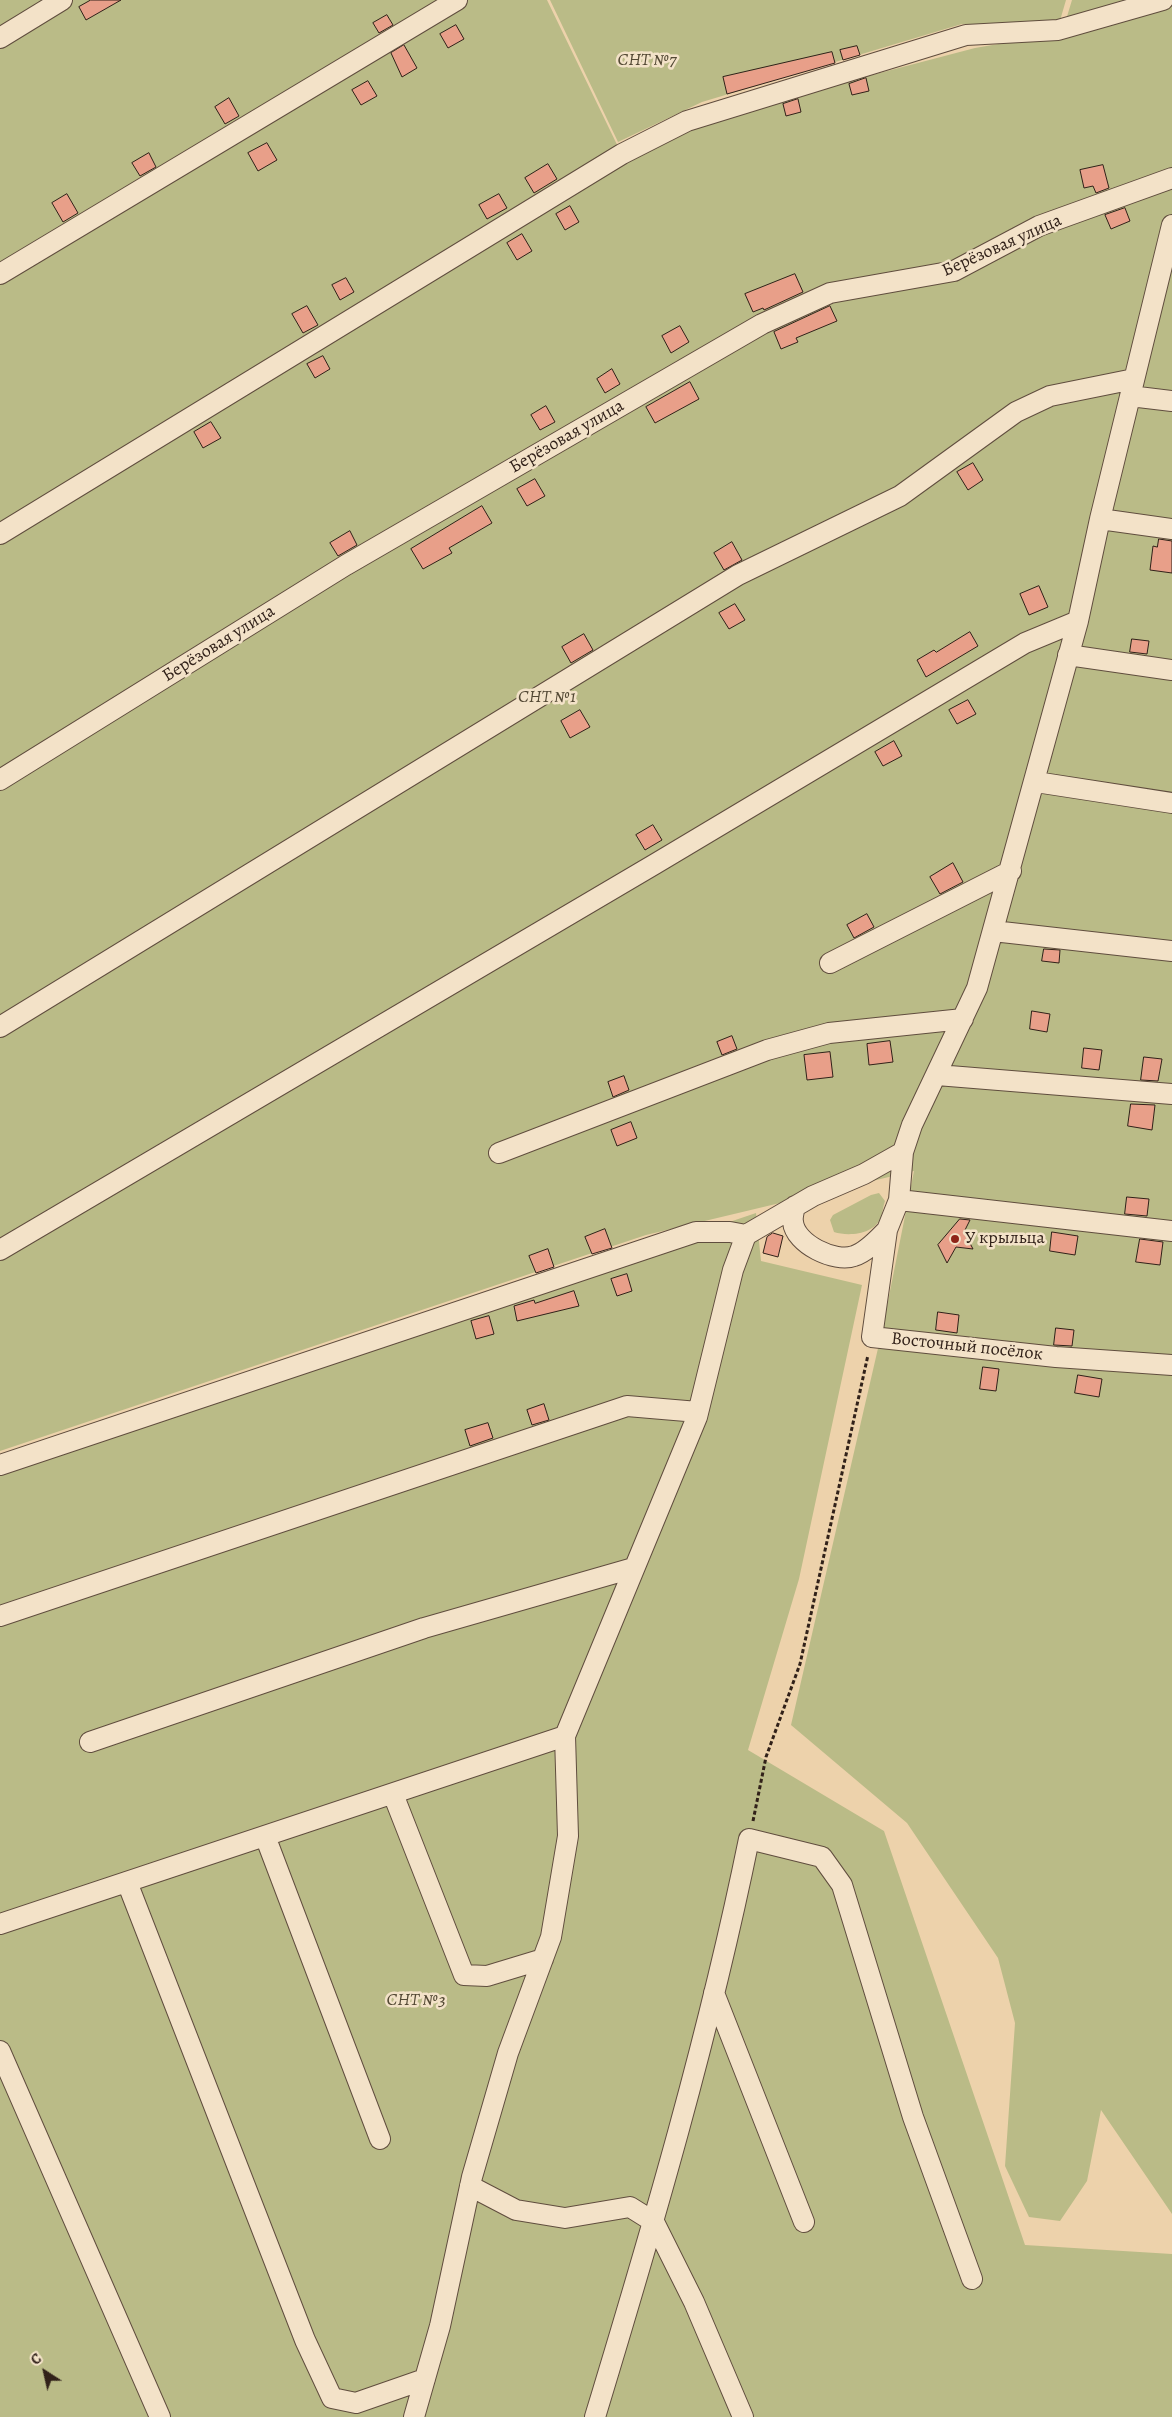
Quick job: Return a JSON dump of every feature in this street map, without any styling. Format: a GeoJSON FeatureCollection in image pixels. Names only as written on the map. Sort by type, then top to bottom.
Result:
{"type":"FeatureCollection","features":[{"type":"Feature","properties":{"kind":"street"},"geometry":{"type":"LineString","coordinates":[[0,38],[62,0]]}},
{"type":"Feature","properties":{"kind":"street"},"geometry":{"type":"LineString","coordinates":[[0,274],[458,0]]}},
{"type":"Feature","properties":{"kind":"street"},"geometry":{"type":"LineString","coordinates":[[0,534],[622,154],[687,121],[966,35],[1058,30],[1163,0]]}},
{"type":"Feature","properties":{"kind":"street","name":"Берёзовая улица"},"geometry":{"type":"LineString","coordinates":[[0,780],[346,565],[762,324],[830,293],[954,271],[1039,226],[1172,178]]}},
{"type":"Feature","properties":{"kind":"street","name":"Восточный посёлок"},"geometry":{"type":"LineString","coordinates":[[1172,225],[1168,261],[1132,387],[1078,621],[1036,782],[994,931],[977,988],[912,1125],[903,1152],[899,1200],[888,1230],[872,1337],[1056,1357],[1172,1365]]}},
{"type":"Feature","properties":{"kind":"street"},"geometry":{"type":"LineString","coordinates":[[0,1027],[738,575],[900,496],[1016,412],[1050,396],[1132,387],[1172,401]]}},
{"type":"Feature","properties":{"kind":"street"},"geometry":{"type":"LineString","coordinates":[[1100,519],[1172,529]]}},
{"type":"Feature","properties":{"kind":"street"},"geometry":{"type":"LineString","coordinates":[[0,1250],[655,864],[1025,643],[1078,621]]}},
{"type":"Feature","properties":{"kind":"street"},"geometry":{"type":"LineString","coordinates":[[1068,655],[1172,670]]}},
{"type":"Feature","properties":{"kind":"street"},"geometry":{"type":"LineString","coordinates":[[1036,782],[1172,803]]}},
{"type":"Feature","properties":{"kind":"street"},"geometry":{"type":"LineString","coordinates":[[830,963],[1010,871]]}},
{"type":"Feature","properties":{"kind":"street"},"geometry":{"type":"LineString","coordinates":[[994,931],[1172,951]]}},
{"type":"Feature","properties":{"kind":"street"},"geometry":{"type":"LineString","coordinates":[[499,1152],[767,1050],[828,1033],[963,1019]]}},
{"type":"Feature","properties":{"kind":"street"},"geometry":{"type":"LineString","coordinates":[[937,1075],[1172,1094]]}},
{"type":"Feature","properties":{"kind":"street"},"geometry":{"type":"LineString","coordinates":[[414,2417],[440,2326],[470,2186],[508,2052],[551,1937],[568,1836],[565,1736],[698,1412],[733,1270],[746,1235],[794,1206],[864,1174],[903,1152]]}},
{"type":"Feature","properties":{"kind":"street"},"geometry":{"type":"LineString","coordinates":[[899,1200],[1172,1231]]}},
{"type":"Feature","properties":{"kind":"street"},"geometry":{"type":"LineString","coordinates":[[794,1206],[792,1222],[798,1235],[809,1245],[837,1257],[854,1256],[873,1244],[888,1230]]}},
{"type":"Feature","properties":{"kind":"street"},"geometry":{"type":"LineString","coordinates":[[0,1464],[696,1232],[730,1232],[746,1235]]}},
{"type":"Feature","properties":{"kind":"street"},"geometry":{"type":"LineString","coordinates":[[0,1616],[627,1406],[698,1412]]}},
{"type":"Feature","properties":{"kind":"street"},"geometry":{"type":"LineString","coordinates":[[90,1742],[424,1628],[633,1568]]}},
{"type":"Feature","properties":{"kind":"street"},"geometry":{"type":"LineString","coordinates":[[0,1924],[565,1736]]}},
{"type":"Feature","properties":{"kind":"street"},"geometry":{"type":"LineString","coordinates":[[393,1794],[464,1975],[487,1976],[543,1960]]}},
{"type":"Feature","properties":{"kind":"street"},"geometry":{"type":"LineString","coordinates":[[265,1836],[380,2139]]}},
{"type":"Feature","properties":{"kind":"street"},"geometry":{"type":"LineString","coordinates":[[595,2417],[654,2222],[714,1993],[749,1839],[822,1857],[842,1885],[913,2117],[972,2279]]}},
{"type":"Feature","properties":{"kind":"street"},"geometry":{"type":"LineString","coordinates":[[127,1882],[305,2340],[332,2398],[356,2403],[425,2379]]}},
{"type":"Feature","properties":{"kind":"street"},"geometry":{"type":"LineString","coordinates":[[714,1993],[804,2222]]}},
{"type":"Feature","properties":{"kind":"street"},"geometry":{"type":"LineString","coordinates":[[0,2051],[160,2417]]}},
{"type":"Feature","properties":{"kind":"street"},"geometry":{"type":"LineString","coordinates":[[470,2186],[516,2210],[564,2218],[630,2207],[654,2222],[694,2302],[743,2417]]}},
{"type":"Feature","properties":{"kind":"path"},"geometry":{"type":"LineString","coordinates":[[749,1839],[766,1757],[800,1664],[872,1337]]}},
{"type":"Feature","properties":{"kind":"green space","name":"СНТ №1"},"geometry":{"type":"Polygon","coordinates":[[[0,0],[547,0],[623,157],[689,123],[975,48],[1062,33],[1072,0],[1172,0],[1172,2214],[1101,2110],[1087,2181],[1060,2221],[1029,2217],[1005,2166],[1015,2023],[998,1958],[907,1823],[791,1725],[882,1331],[914,1171],[646,1235],[0,1451],[0,0]]]}},
{"type":"Feature","properties":{"kind":"green space","name":"СНТ №7"},"geometry":{"type":"Polygon","coordinates":[[[550,0],[1066,0],[1059,24],[962,24],[702,102],[618,142],[550,0]]]}},
{"type":"Feature","properties":{"kind":"green space"},"geometry":{"type":"Polygon","coordinates":[[[879,1193],[885,1201],[878,1223],[861,1233],[847,1234],[834,1232],[830,1220],[833,1215],[871,1195],[879,1193]]]}},
{"type":"Feature","properties":{"kind":"green space","name":"СНТ №3"},"geometry":{"type":"Polygon","coordinates":[[[756,1213],[761,1261],[862,1285],[799,1579],[748,1750],[884,1831],[1025,2245],[1172,2254],[1172,2417],[0,2417],[0,1469],[756,1213]]]}},
{"type":"Feature","properties":{"kind":"building"},"geometry":{"type":"Polygon","coordinates":[[[91,0],[121,0],[86,20],[79,7],[91,0]]]}},
{"type":"Feature","properties":{"kind":"building"},"geometry":{"type":"Polygon","coordinates":[[[387,15],[393,25],[379,33],[373,23],[387,15]]]}},
{"type":"Feature","properties":{"kind":"building"},"geometry":{"type":"Polygon","coordinates":[[[456,25],[464,39],[448,48],[440,34],[456,25]]]}},
{"type":"Feature","properties":{"kind":"building"},"geometry":{"type":"Polygon","coordinates":[[[404,45],[417,68],[402,77],[391,53],[404,45]]]}},
{"type":"Feature","properties":{"kind":"building"},"geometry":{"type":"Polygon","coordinates":[[[857,46],[860,55],[843,60],[840,50],[857,46]]]}},
{"type":"Feature","properties":{"kind":"building"},"geometry":{"type":"Polygon","coordinates":[[[832,52],[835,63],[727,94],[723,77],[832,52]]]}},
{"type":"Feature","properties":{"kind":"building"},"geometry":{"type":"Polygon","coordinates":[[[866,78],[869,91],[852,95],[849,84],[866,78]]]}},
{"type":"Feature","properties":{"kind":"building"},"geometry":{"type":"Polygon","coordinates":[[[368,81],[377,96],[361,105],[352,90],[368,81]]]}},
{"type":"Feature","properties":{"kind":"building"},"geometry":{"type":"Polygon","coordinates":[[[229,98],[239,116],[225,124],[215,107],[229,98]]]}},
{"type":"Feature","properties":{"kind":"building"},"geometry":{"type":"Polygon","coordinates":[[[798,99],[801,112],[786,116],[783,104],[798,99]]]}},
{"type":"Feature","properties":{"kind":"building"},"geometry":{"type":"Polygon","coordinates":[[[267,143],[277,160],[258,171],[248,153],[267,143]]]}},
{"type":"Feature","properties":{"kind":"building"},"geometry":{"type":"Polygon","coordinates":[[[149,153],[156,167],[140,176],[132,163],[149,153]]]}},
{"type":"Feature","properties":{"kind":"building"},"geometry":{"type":"Polygon","coordinates":[[[548,164],[557,179],[534,193],[525,178],[548,164]]]}},
{"type":"Feature","properties":{"kind":"building"},"geometry":{"type":"Polygon","coordinates":[[[1103,165],[1109,188],[1096,193],[1093,186],[1084,188],[1080,170],[1103,165]]]}},
{"type":"Feature","properties":{"kind":"building"},"geometry":{"type":"Polygon","coordinates":[[[67,194],[78,213],[63,222],[52,203],[67,194]]]}},
{"type":"Feature","properties":{"kind":"building"},"geometry":{"type":"Polygon","coordinates":[[[499,194],[507,208],[487,219],[479,205],[499,194]]]}},
{"type":"Feature","properties":{"kind":"building"},"geometry":{"type":"Polygon","coordinates":[[[570,206],[579,222],[565,230],[556,214],[570,206]]]}},
{"type":"Feature","properties":{"kind":"building"},"geometry":{"type":"Polygon","coordinates":[[[1125,208],[1130,221],[1111,229],[1105,215],[1125,208]]]}},
{"type":"Feature","properties":{"kind":"building"},"geometry":{"type":"Polygon","coordinates":[[[522,234],[532,251],[517,260],[507,243],[522,234]]]}},
{"type":"Feature","properties":{"kind":"building"},"geometry":{"type":"Polygon","coordinates":[[[795,274],[803,292],[764,310],[763,308],[753,312],[745,294],[795,274]]]}},
{"type":"Feature","properties":{"kind":"building"},"geometry":{"type":"Polygon","coordinates":[[[346,278],[354,292],[340,300],[332,285],[346,278]]]}},
{"type":"Feature","properties":{"kind":"building"},"geometry":{"type":"Polygon","coordinates":[[[307,306],[318,325],[303,333],[292,314],[307,306]]]}},
{"type":"Feature","properties":{"kind":"building"},"geometry":{"type":"Polygon","coordinates":[[[830,306],[837,321],[796,338],[798,342],[781,349],[774,332],[830,306]]]}},
{"type":"Feature","properties":{"kind":"building"},"geometry":{"type":"Polygon","coordinates":[[[680,326],[689,342],[671,353],[662,336],[680,326]]]}},
{"type":"Feature","properties":{"kind":"building"},"geometry":{"type":"Polygon","coordinates":[[[323,356],[330,369],[315,378],[307,364],[323,356]]]}},
{"type":"Feature","properties":{"kind":"building"},"geometry":{"type":"Polygon","coordinates":[[[612,369],[620,384],[605,393],[597,379],[612,369]]]}},
{"type":"Feature","properties":{"kind":"building"},"geometry":{"type":"Polygon","coordinates":[[[690,382],[699,399],[655,423],[646,407],[690,382]]]}},
{"type":"Feature","properties":{"kind":"building"},"geometry":{"type":"Polygon","coordinates":[[[546,406],[555,422],[540,430],[531,415],[546,406]]]}},
{"type":"Feature","properties":{"kind":"building"},"geometry":{"type":"Polygon","coordinates":[[[211,422],[221,438],[203,448],[194,432],[211,422]]]}},
{"type":"Feature","properties":{"kind":"building"},"geometry":{"type":"Polygon","coordinates":[[[973,463],[983,480],[968,490],[957,472],[973,463]]]}},
{"type":"Feature","properties":{"kind":"building"},"geometry":{"type":"Polygon","coordinates":[[[535,479],[545,496],[527,506],[517,489],[535,479]]]}},
{"type":"Feature","properties":{"kind":"building"},"geometry":{"type":"Polygon","coordinates":[[[482,506],[492,523],[449,548],[452,553],[423,569],[411,549],[482,506]]]}},
{"type":"Feature","properties":{"kind":"building"},"geometry":{"type":"Polygon","coordinates":[[[350,531],[357,545],[338,556],[330,543],[350,531]]]}},
{"type":"Feature","properties":{"kind":"building"},"geometry":{"type":"Polygon","coordinates":[[[1159,539],[1172,541],[1172,573],[1150,570],[1153,546],[1157,547],[1159,539]]]}},
{"type":"Feature","properties":{"kind":"building"},"geometry":{"type":"Polygon","coordinates":[[[732,542],[742,560],[724,570],[714,553],[732,542]]]}},
{"type":"Feature","properties":{"kind":"building"},"geometry":{"type":"Polygon","coordinates":[[[1039,586],[1048,607],[1029,615],[1020,594],[1039,586]]]}},
{"type":"Feature","properties":{"kind":"building"},"geometry":{"type":"Polygon","coordinates":[[[735,604],[745,620],[729,629],[719,613],[735,604]]]}},
{"type":"Feature","properties":{"kind":"building"},"geometry":{"type":"Polygon","coordinates":[[[970,632],[978,646],[926,677],[917,660],[934,650],[936,652],[970,632]]]}},
{"type":"Feature","properties":{"kind":"building"},"geometry":{"type":"Polygon","coordinates":[[[584,634],[593,650],[571,663],[562,647],[584,634]]]}},
{"type":"Feature","properties":{"kind":"building"},"geometry":{"type":"Polygon","coordinates":[[[1132,639],[1149,641],[1147,654],[1130,652],[1132,639]]]}},
{"type":"Feature","properties":{"kind":"building"},"geometry":{"type":"Polygon","coordinates":[[[968,700],[976,714],[957,724],[949,710],[968,700]]]}},
{"type":"Feature","properties":{"kind":"building"},"geometry":{"type":"Polygon","coordinates":[[[580,710],[590,727],[570,738],[561,721],[580,710]]]}},
{"type":"Feature","properties":{"kind":"building"},"geometry":{"type":"Polygon","coordinates":[[[894,741],[902,756],[883,766],[875,752],[894,741]]]}},
{"type":"Feature","properties":{"kind":"building"},"geometry":{"type":"Polygon","coordinates":[[[653,825],[662,840],[645,850],[636,835],[653,825]]]}},
{"type":"Feature","properties":{"kind":"building"},"geometry":{"type":"Polygon","coordinates":[[[953,863],[963,882],[940,894],[930,877],[953,863]]]}},
{"type":"Feature","properties":{"kind":"building"},"geometry":{"type":"Polygon","coordinates":[[[867,914],[874,927],[854,938],[847,925],[867,914]]]}},
{"type":"Feature","properties":{"kind":"building"},"geometry":{"type":"Polygon","coordinates":[[[1044,949],[1060,950],[1059,963],[1042,961],[1044,949]]]}},
{"type":"Feature","properties":{"kind":"building"},"geometry":{"type":"Polygon","coordinates":[[[1032,1011],[1050,1014],[1047,1032],[1030,1029],[1032,1011]]]}},
{"type":"Feature","properties":{"kind":"building"},"geometry":{"type":"Polygon","coordinates":[[[732,1036],[737,1049],[722,1055],[717,1042],[732,1036]]]}},
{"type":"Feature","properties":{"kind":"building"},"geometry":{"type":"Polygon","coordinates":[[[890,1041],[893,1062],[869,1065],[867,1044],[890,1041]]]}},
{"type":"Feature","properties":{"kind":"building"},"geometry":{"type":"Polygon","coordinates":[[[1084,1048],[1102,1050],[1099,1070],[1082,1068],[1084,1048]]]}},
{"type":"Feature","properties":{"kind":"building"},"geometry":{"type":"Polygon","coordinates":[[[830,1052],[833,1077],[807,1080],[804,1055],[830,1052]]]}},
{"type":"Feature","properties":{"kind":"building"},"geometry":{"type":"Polygon","coordinates":[[[1144,1057],[1162,1059],[1158,1081],[1141,1080],[1144,1057]]]}},
{"type":"Feature","properties":{"kind":"building"},"geometry":{"type":"Polygon","coordinates":[[[624,1076],[629,1090],[613,1097],[608,1082],[624,1076]]]}},
{"type":"Feature","properties":{"kind":"building"},"geometry":{"type":"Polygon","coordinates":[[[1131,1104],[1155,1105],[1152,1130],[1128,1126],[1131,1104]]]}},
{"type":"Feature","properties":{"kind":"building"},"geometry":{"type":"Polygon","coordinates":[[[631,1122],[637,1138],[617,1146],[611,1130],[631,1122]]]}},
{"type":"Feature","properties":{"kind":"building"},"geometry":{"type":"Polygon","coordinates":[[[1127,1197],[1149,1199],[1147,1216],[1125,1214],[1127,1197]]]}},
{"type":"Feature","properties":{"kind":"building","name":"У крыльца"},"geometry":{"type":"Polygon","coordinates":[[[960,1219],[970,1220],[964,1232],[973,1249],[956,1247],[947,1263],[938,1245],[960,1219]]]}},
{"type":"Feature","properties":{"kind":"building"},"geometry":{"type":"Polygon","coordinates":[[[605,1229],[612,1248],[592,1254],[585,1237],[605,1229]]]}},
{"type":"Feature","properties":{"kind":"building"},"geometry":{"type":"Polygon","coordinates":[[[1052,1232],[1078,1236],[1075,1255],[1050,1251],[1052,1232]]]}},
{"type":"Feature","properties":{"kind":"building"},"geometry":{"type":"Polygon","coordinates":[[[773,1233],[783,1236],[778,1257],[763,1253],[767,1237],[773,1233]]]}},
{"type":"Feature","properties":{"kind":"building"},"geometry":{"type":"Polygon","coordinates":[[[1140,1239],[1163,1242],[1160,1265],[1136,1262],[1140,1239]]]}},
{"type":"Feature","properties":{"kind":"building"},"geometry":{"type":"Polygon","coordinates":[[[548,1249],[554,1267],[536,1273],[529,1256],[548,1249]]]}},
{"type":"Feature","properties":{"kind":"building"},"geometry":{"type":"Polygon","coordinates":[[[627,1274],[632,1291],[617,1296],[611,1279],[627,1274]]]}},
{"type":"Feature","properties":{"kind":"building"},"geometry":{"type":"Polygon","coordinates":[[[574,1291],[579,1306],[517,1321],[514,1306],[534,1300],[535,1303],[574,1291]]]}},
{"type":"Feature","properties":{"kind":"building"},"geometry":{"type":"Polygon","coordinates":[[[938,1312],[959,1315],[957,1333],[936,1330],[938,1312]]]}},
{"type":"Feature","properties":{"kind":"building"},"geometry":{"type":"Polygon","coordinates":[[[489,1316],[494,1334],[476,1339],[471,1321],[489,1316]]]}},
{"type":"Feature","properties":{"kind":"building"},"geometry":{"type":"Polygon","coordinates":[[[1056,1328],[1074,1330],[1072,1346],[1054,1345],[1056,1328]]]}},
{"type":"Feature","properties":{"kind":"building"},"geometry":{"type":"Polygon","coordinates":[[[983,1367],[999,1369],[996,1391],[980,1389],[983,1367]]]}},
{"type":"Feature","properties":{"kind":"building"},"geometry":{"type":"Polygon","coordinates":[[[1078,1375],[1102,1379],[1099,1397],[1075,1393],[1078,1375]]]}},
{"type":"Feature","properties":{"kind":"building"},"geometry":{"type":"Polygon","coordinates":[[[544,1404],[549,1420],[532,1425],[527,1410],[544,1404]]]}},
{"type":"Feature","properties":{"kind":"building"},"geometry":{"type":"Polygon","coordinates":[[[488,1423],[493,1438],[470,1446],[465,1430],[488,1423]]]}},
{"type":"Feature","properties":{"kind":"place","name":"У крыльца"},"geometry":{"type":"Point","coordinates":[955,1239]}}]}
